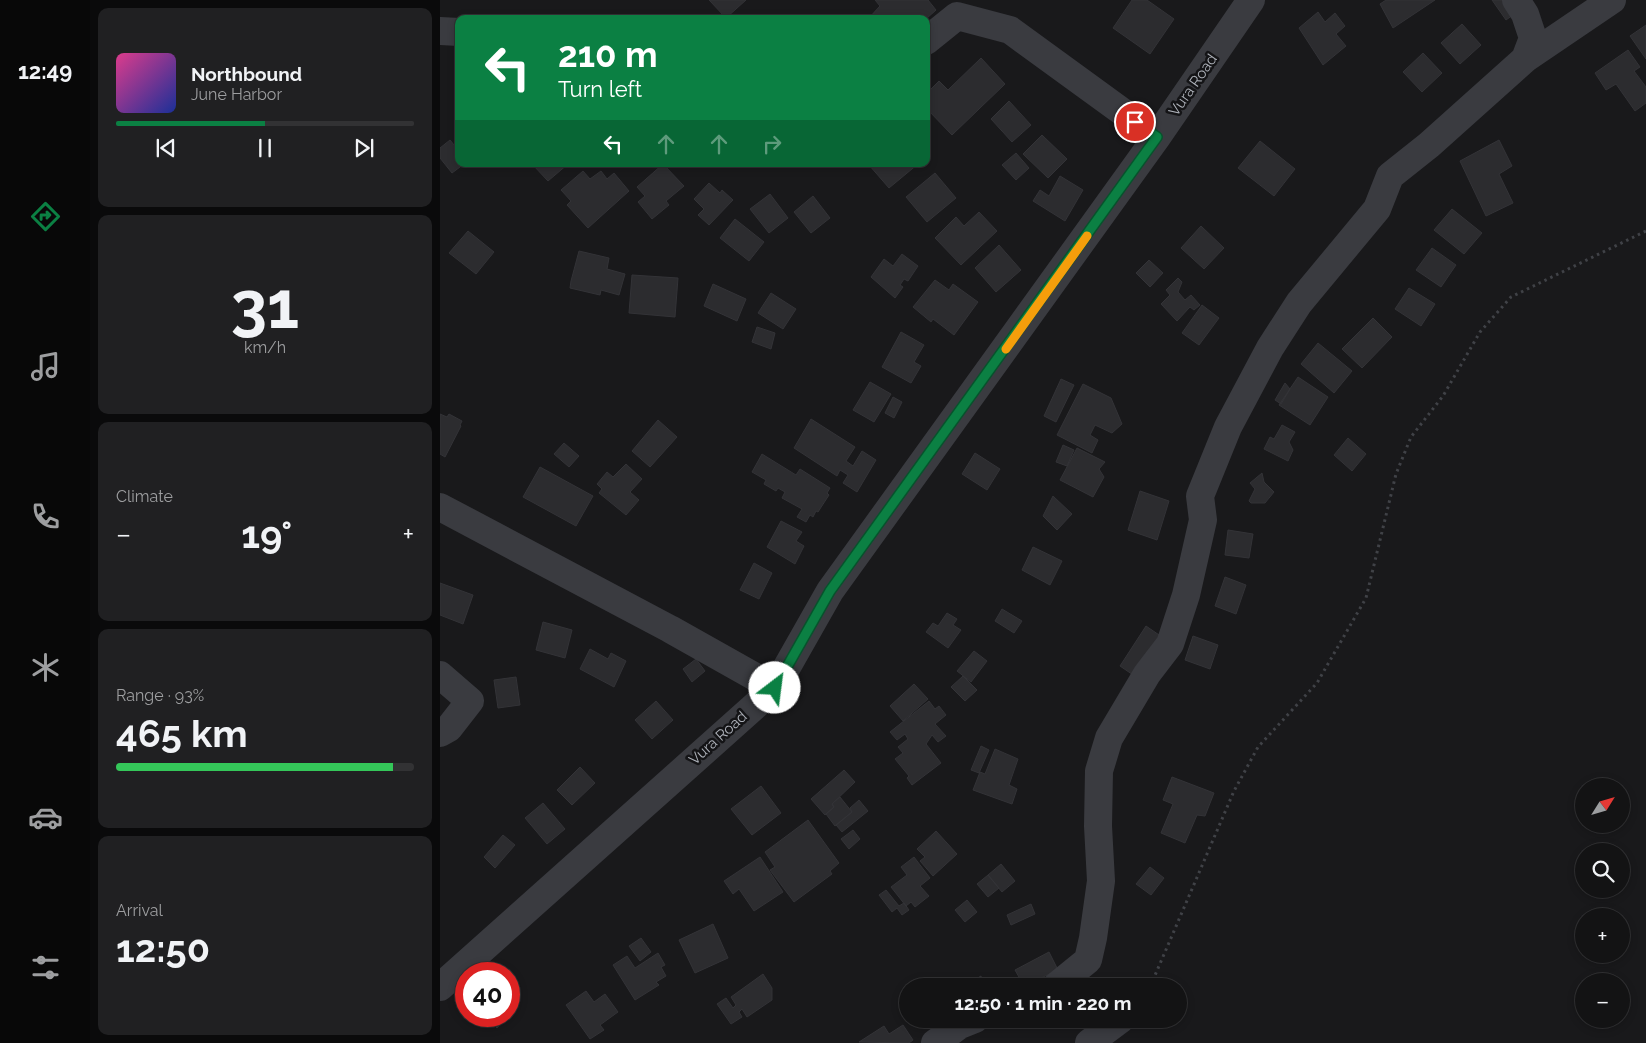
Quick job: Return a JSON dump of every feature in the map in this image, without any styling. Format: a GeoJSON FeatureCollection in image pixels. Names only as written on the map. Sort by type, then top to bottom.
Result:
{"type":"FeatureCollection","features":[{"type":"Feature","properties":{"kind":"street","name":"Vura Road"},"geometry":{"type":"LineString","coordinates":[[440,987],[775,688],[830,591],[1157,137],[1251,0]]}},
{"type":"Feature","properties":{"kind":"street"},"geometry":{"type":"LineString","coordinates":[[1516,0],[1525,14],[1533,38],[1525,59]]}},
{"type":"Feature","properties":{"kind":"street"},"geometry":{"type":"LineString","coordinates":[[1066,978],[1088,960],[1093,938],[1101,881],[1098,826],[1099,771],[1109,738],[1148,674],[1170,644],[1186,595],[1204,520],[1200,496],[1228,427],[1270,348],[1300,304],[1377,209],[1390,176],[1429,145],[1525,59],[1612,0]]}},
{"type":"Feature","properties":{"kind":"street"},"geometry":{"type":"LineString","coordinates":[[930,37],[957,16],[1010,30],[1157,137]]}},
{"type":"Feature","properties":{"kind":"street"},"geometry":{"type":"LineString","coordinates":[[440,31],[455,32]]}},
{"type":"Feature","properties":{"kind":"street"},"geometry":{"type":"LineString","coordinates":[[440,507],[670,629],[775,688]]}},
{"type":"Feature","properties":{"kind":"street"},"geometry":{"type":"LineString","coordinates":[[440,675],[470,701],[449,728],[440,734]]}},
{"type":"Feature","properties":{"kind":"street"},"geometry":{"type":"LineString","coordinates":[[935,1043],[956,1028]]}},
{"type":"Feature","properties":{"kind":"street"},"geometry":{"type":"LineString","coordinates":[[1089,1043],[1109,1028]]}},
{"type":"Feature","properties":{"kind":"path"},"geometry":{"type":"LineString","coordinates":[[1154,978],[1234,790],[1258,747],[1317,684],[1366,598],[1396,474],[1411,437],[1443,396],[1480,332],[1511,297],[1646,231]]}},
{"type":"Feature","properties":{"kind":"building"},"geometry":{"type":"Polygon","coordinates":[[[709,0],[746,0],[729,15],[723,15],[709,0]]]}},
{"type":"Feature","properties":{"kind":"building"},"geometry":{"type":"Polygon","coordinates":[[[875,0],[928,0],[936,10],[930,15],[872,15],[880,6],[875,0]]]}},
{"type":"Feature","properties":{"kind":"building"},"geometry":{"type":"Polygon","coordinates":[[[1132,0],[1147,0],[1174,19],[1150,54],[1113,28],[1132,0]]]}},
{"type":"Feature","properties":{"kind":"building"},"geometry":{"type":"Polygon","coordinates":[[[1386,0],[1435,0],[1393,28],[1380,4],[1386,0]]]}},
{"type":"Feature","properties":{"kind":"building"},"geometry":{"type":"Polygon","coordinates":[[[1492,0],[1519,0],[1524,7],[1506,20],[1492,0]]]}},
{"type":"Feature","properties":{"kind":"building"},"geometry":{"type":"Polygon","coordinates":[[[1318,12],[1325,22],[1335,13],[1345,26],[1336,34],[1346,46],[1323,65],[1299,28],[1318,12]]]}},
{"type":"Feature","properties":{"kind":"building"},"geometry":{"type":"Polygon","coordinates":[[[1462,24],[1481,45],[1460,64],[1441,43],[1462,24]]]}},
{"type":"Feature","properties":{"kind":"building"},"geometry":{"type":"Polygon","coordinates":[[[1646,25],[1646,59],[1630,36],[1646,25]]]}},
{"type":"Feature","properties":{"kind":"building"},"geometry":{"type":"Polygon","coordinates":[[[1628,50],[1640,67],[1634,71],[1646,87],[1646,103],[1635,111],[1616,84],[1606,90],[1595,73],[1628,50]]]}},
{"type":"Feature","properties":{"kind":"building"},"geometry":{"type":"Polygon","coordinates":[[[1423,53],[1442,73],[1422,92],[1403,72],[1423,53]]]}},
{"type":"Feature","properties":{"kind":"building"},"geometry":{"type":"Polygon","coordinates":[[[981,58],[1005,84],[952,135],[930,112],[930,90],[939,81],[948,90],[981,58]]]}},
{"type":"Feature","properties":{"kind":"building"},"geometry":{"type":"Polygon","coordinates":[[[1009,101],[1031,125],[1012,142],[991,119],[1009,101]]]}},
{"type":"Feature","properties":{"kind":"building"},"geometry":{"type":"Polygon","coordinates":[[[1042,135],[1067,159],[1048,178],[1023,154],[1042,135]]]}},
{"type":"Feature","properties":{"kind":"building"},"geometry":{"type":"Polygon","coordinates":[[[450,140],[455,146],[455,167],[460,167],[452,173],[440,158],[440,148],[450,140]]]}},
{"type":"Feature","properties":{"kind":"building"},"geometry":{"type":"Polygon","coordinates":[[[1499,140],[1512,166],[1499,174],[1513,203],[1486,216],[1460,161],[1499,140]]]}},
{"type":"Feature","properties":{"kind":"building"},"geometry":{"type":"Polygon","coordinates":[[[1260,141],[1295,169],[1274,196],[1238,168],[1260,141]]]}},
{"type":"Feature","properties":{"kind":"building"},"geometry":{"type":"Polygon","coordinates":[[[1016,153],[1029,168],[1016,180],[1002,165],[1016,153]]]}},
{"type":"Feature","properties":{"kind":"building"},"geometry":{"type":"Polygon","coordinates":[[[535,167],[564,167],[548,181],[535,167]]]}},
{"type":"Feature","properties":{"kind":"building"},"geometry":{"type":"Polygon","coordinates":[[[660,167],[666,167],[684,186],[666,201],[669,205],[652,219],[638,202],[645,196],[637,187],[660,167]]]}},
{"type":"Feature","properties":{"kind":"building"},"geometry":{"type":"Polygon","coordinates":[[[871,167],[914,167],[889,188],[871,167]]]}},
{"type":"Feature","properties":{"kind":"building"},"geometry":{"type":"Polygon","coordinates":[[[583,171],[590,179],[601,171],[607,179],[614,173],[629,191],[588,228],[567,205],[571,201],[561,190],[583,171]]]}},
{"type":"Feature","properties":{"kind":"building"},"geometry":{"type":"Polygon","coordinates":[[[935,173],[956,198],[927,222],[906,197],[935,173]]]}},
{"type":"Feature","properties":{"kind":"building"},"geometry":{"type":"Polygon","coordinates":[[[1060,176],[1083,190],[1065,221],[1033,201],[1040,190],[1049,196],[1060,176]]]}},
{"type":"Feature","properties":{"kind":"building"},"geometry":{"type":"Polygon","coordinates":[[[709,183],[720,193],[722,190],[733,200],[709,225],[698,215],[704,209],[694,199],[709,183]]]}},
{"type":"Feature","properties":{"kind":"building"},"geometry":{"type":"Polygon","coordinates":[[[770,194],[788,218],[769,233],[750,209],[770,194]]]}},
{"type":"Feature","properties":{"kind":"building"},"geometry":{"type":"Polygon","coordinates":[[[813,196],[830,218],[811,233],[794,212],[813,196]]]}},
{"type":"Feature","properties":{"kind":"building"},"geometry":{"type":"Polygon","coordinates":[[[1452,209],[1482,233],[1464,254],[1434,230],[1452,209]]]}},
{"type":"Feature","properties":{"kind":"building"},"geometry":{"type":"Polygon","coordinates":[[[979,212],[997,231],[961,265],[935,238],[956,217],[964,226],[979,212]]]}},
{"type":"Feature","properties":{"kind":"building"},"geometry":{"type":"Polygon","coordinates":[[[735,219],[764,242],[749,261],[720,238],[735,219]]]}},
{"type":"Feature","properties":{"kind":"building"},"geometry":{"type":"Polygon","coordinates":[[[1201,226],[1224,248],[1204,269],[1181,248],[1201,226]]]}},
{"type":"Feature","properties":{"kind":"building"},"geometry":{"type":"Polygon","coordinates":[[[468,231],[494,252],[476,274],[449,253],[468,231]]]}},
{"type":"Feature","properties":{"kind":"building"},"geometry":{"type":"Polygon","coordinates":[[[999,245],[1021,270],[996,292],[975,268],[999,245]]]}},
{"type":"Feature","properties":{"kind":"building"},"geometry":{"type":"Polygon","coordinates":[[[1432,248],[1456,265],[1441,287],[1416,270],[1432,248]]]}},
{"type":"Feature","properties":{"kind":"building"},"geometry":{"type":"Polygon","coordinates":[[[579,251],[609,258],[607,269],[625,274],[619,295],[601,290],[600,295],[570,288],[579,251]]]}},
{"type":"Feature","properties":{"kind":"building"},"geometry":{"type":"Polygon","coordinates":[[[902,254],[918,266],[908,281],[904,279],[900,285],[903,287],[895,298],[871,277],[884,259],[893,266],[902,254]]]}},
{"type":"Feature","properties":{"kind":"building"},"geometry":{"type":"Polygon","coordinates":[[[1149,260],[1163,273],[1150,287],[1136,273],[1149,260]]]}},
{"type":"Feature","properties":{"kind":"building"},"geometry":{"type":"Polygon","coordinates":[[[632,275],[678,278],[675,317],[629,313],[632,275]]]}},
{"type":"Feature","properties":{"kind":"building"},"geometry":{"type":"Polygon","coordinates":[[[1178,278],[1182,282],[1178,292],[1185,300],[1191,295],[1200,305],[1194,310],[1190,307],[1177,321],[1161,304],[1170,295],[1166,290],[1178,278]]]}},
{"type":"Feature","properties":{"kind":"building"},"geometry":{"type":"Polygon","coordinates":[[[935,280],[949,290],[953,284],[978,302],[954,335],[933,319],[931,322],[913,307],[935,280]]]}},
{"type":"Feature","properties":{"kind":"building"},"geometry":{"type":"Polygon","coordinates":[[[713,284],[746,299],[737,321],[704,306],[713,284]]]}},
{"type":"Feature","properties":{"kind":"building"},"geometry":{"type":"Polygon","coordinates":[[[1409,288],[1435,304],[1421,326],[1395,309],[1409,288]]]}},
{"type":"Feature","properties":{"kind":"building"},"geometry":{"type":"Polygon","coordinates":[[[771,293],[796,309],[783,329],[758,313],[771,293]]]}},
{"type":"Feature","properties":{"kind":"building"},"geometry":{"type":"Polygon","coordinates":[[[1202,305],[1219,318],[1199,345],[1182,333],[1202,305]]]}},
{"type":"Feature","properties":{"kind":"building"},"geometry":{"type":"Polygon","coordinates":[[[1373,318],[1392,337],[1362,368],[1342,349],[1373,318]]]}},
{"type":"Feature","properties":{"kind":"building"},"geometry":{"type":"Polygon","coordinates":[[[757,327],[775,333],[771,349],[752,342],[757,327]]]}},
{"type":"Feature","properties":{"kind":"building"},"geometry":{"type":"Polygon","coordinates":[[[901,332],[924,345],[914,362],[921,366],[911,383],[882,367],[901,332]]]}},
{"type":"Feature","properties":{"kind":"building"},"geometry":{"type":"Polygon","coordinates":[[[1318,343],[1352,371],[1334,393],[1301,364],[1318,343]]]}},
{"type":"Feature","properties":{"kind":"building"},"geometry":{"type":"Polygon","coordinates":[[[1298,377],[1328,397],[1310,425],[1279,405],[1298,377]]]}},
{"type":"Feature","properties":{"kind":"building"},"geometry":{"type":"Polygon","coordinates":[[[1061,379],[1074,385],[1056,422],[1044,416],[1061,379]]]}},
{"type":"Feature","properties":{"kind":"building"},"geometry":{"type":"Polygon","coordinates":[[[870,382],[891,394],[874,422],[853,410],[870,382]]]}},
{"type":"Feature","properties":{"kind":"building"},"geometry":{"type":"Polygon","coordinates":[[[1285,383],[1290,389],[1281,404],[1275,400],[1285,383]]]}},
{"type":"Feature","properties":{"kind":"building"},"geometry":{"type":"Polygon","coordinates":[[[1083,384],[1111,398],[1122,424],[1112,433],[1095,425],[1090,435],[1098,440],[1092,453],[1057,435],[1083,384]]]}},
{"type":"Feature","properties":{"kind":"building"},"geometry":{"type":"Polygon","coordinates":[[[893,397],[902,402],[894,418],[885,413],[893,397]]]}},
{"type":"Feature","properties":{"kind":"building"},"geometry":{"type":"Polygon","coordinates":[[[440,414],[447,417],[449,414],[462,421],[445,457],[440,454],[440,414]]]}},
{"type":"Feature","properties":{"kind":"building"},"geometry":{"type":"Polygon","coordinates":[[[811,419],[855,447],[846,461],[853,466],[862,451],[876,460],[857,492],[843,483],[848,475],[840,470],[837,476],[794,448],[811,419]]]}},
{"type":"Feature","properties":{"kind":"building"},"geometry":{"type":"Polygon","coordinates":[[[658,420],[677,437],[650,467],[632,451],[658,420]]]}},
{"type":"Feature","properties":{"kind":"building"},"geometry":{"type":"Polygon","coordinates":[[[1282,425],[1295,432],[1289,442],[1293,450],[1288,461],[1264,449],[1270,437],[1274,439],[1282,425]]]}},
{"type":"Feature","properties":{"kind":"building"},"geometry":{"type":"Polygon","coordinates":[[[1348,438],[1366,454],[1352,471],[1334,455],[1348,438]]]}},
{"type":"Feature","properties":{"kind":"building"},"geometry":{"type":"Polygon","coordinates":[[[564,443],[579,456],[569,467],[554,454],[564,443]]]}},
{"type":"Feature","properties":{"kind":"building"},"geometry":{"type":"Polygon","coordinates":[[[1063,445],[1074,450],[1067,466],[1056,462],[1063,445]]]}},
{"type":"Feature","properties":{"kind":"building"},"geometry":{"type":"Polygon","coordinates":[[[1077,448],[1105,462],[1099,469],[1104,477],[1093,497],[1060,480],[1077,448]]]}},
{"type":"Feature","properties":{"kind":"building"},"geometry":{"type":"Polygon","coordinates":[[[975,453],[1000,469],[987,490],[962,474],[975,453]]]}},
{"type":"Feature","properties":{"kind":"building"},"geometry":{"type":"Polygon","coordinates":[[[762,454],[796,475],[800,469],[830,488],[827,493],[829,495],[813,517],[810,515],[806,522],[797,517],[802,509],[782,498],[785,492],[778,488],[776,491],[764,484],[766,480],[752,472],[762,454]]]}},
{"type":"Feature","properties":{"kind":"building"},"geometry":{"type":"Polygon","coordinates":[[[626,464],[642,479],[630,492],[639,500],[626,515],[599,493],[602,489],[597,484],[607,472],[613,477],[626,464]]]}},
{"type":"Feature","properties":{"kind":"building"},"geometry":{"type":"Polygon","coordinates":[[[540,467],[593,496],[576,526],[523,497],[540,467]]]}},
{"type":"Feature","properties":{"kind":"building"},"geometry":{"type":"Polygon","coordinates":[[[1262,473],[1264,482],[1274,492],[1265,503],[1251,503],[1249,501],[1255,489],[1250,483],[1262,473]]]}},
{"type":"Feature","properties":{"kind":"building"},"geometry":{"type":"Polygon","coordinates":[[[1140,491],[1169,501],[1157,540],[1128,530],[1140,491]]]}},
{"type":"Feature","properties":{"kind":"building"},"geometry":{"type":"Polygon","coordinates":[[[1053,496],[1072,514],[1057,530],[1043,516],[1053,496]]]}},
{"type":"Feature","properties":{"kind":"building"},"geometry":{"type":"Polygon","coordinates":[[[781,521],[802,532],[796,541],[804,546],[795,564],[767,547],[781,521]]]}},
{"type":"Feature","properties":{"kind":"building"},"geometry":{"type":"Polygon","coordinates":[[[1228,530],[1253,534],[1249,558],[1225,555],[1228,530]]]}},
{"type":"Feature","properties":{"kind":"building"},"geometry":{"type":"Polygon","coordinates":[[[1033,547],[1062,561],[1050,585],[1022,570],[1033,547]]]}},
{"type":"Feature","properties":{"kind":"building"},"geometry":{"type":"Polygon","coordinates":[[[754,563],[772,573],[759,599],[740,590],[754,563]]]}},
{"type":"Feature","properties":{"kind":"building"},"geometry":{"type":"Polygon","coordinates":[[[1225,577],[1246,585],[1236,614],[1215,606],[1225,577]]]}},
{"type":"Feature","properties":{"kind":"building"},"geometry":{"type":"Polygon","coordinates":[[[440,583],[473,595],[463,624],[440,615],[440,583]]]}},
{"type":"Feature","properties":{"kind":"building"},"geometry":{"type":"Polygon","coordinates":[[[1002,609],[1022,621],[1014,633],[995,621],[1002,609]]]}},
{"type":"Feature","properties":{"kind":"building"},"geometry":{"type":"Polygon","coordinates":[[[947,613],[957,619],[953,625],[961,630],[948,648],[926,632],[933,623],[938,626],[947,613]]]}},
{"type":"Feature","properties":{"kind":"building"},"geometry":{"type":"Polygon","coordinates":[[[543,622],[572,630],[565,658],[536,650],[543,622]]]}},
{"type":"Feature","properties":{"kind":"building"},"geometry":{"type":"Polygon","coordinates":[[[1146,626],[1165,639],[1139,679],[1120,666],[1146,626]]]}},
{"type":"Feature","properties":{"kind":"building"},"geometry":{"type":"Polygon","coordinates":[[[1193,636],[1218,645],[1210,669],[1185,660],[1193,636]]]}},
{"type":"Feature","properties":{"kind":"building"},"geometry":{"type":"Polygon","coordinates":[[[590,649],[608,659],[611,653],[626,661],[614,687],[580,669],[590,649]]]}},
{"type":"Feature","properties":{"kind":"building"},"geometry":{"type":"Polygon","coordinates":[[[974,651],[987,661],[971,682],[957,671],[974,651]]]}},
{"type":"Feature","properties":{"kind":"building"},"geometry":{"type":"Polygon","coordinates":[[[696,659],[705,671],[692,682],[683,669],[696,659]]]}},
{"type":"Feature","properties":{"kind":"building"},"geometry":{"type":"Polygon","coordinates":[[[963,676],[977,690],[965,701],[951,687],[963,676]]]}},
{"type":"Feature","properties":{"kind":"building"},"geometry":{"type":"Polygon","coordinates":[[[516,677],[520,705],[498,708],[494,680],[516,677]]]}},
{"type":"Feature","properties":{"kind":"building"},"geometry":{"type":"Polygon","coordinates":[[[914,684],[928,699],[903,721],[890,706],[914,684]]]}},
{"type":"Feature","properties":{"kind":"building"},"geometry":{"type":"Polygon","coordinates":[[[656,701],[673,720],[652,739],[635,720],[656,701]]]}},
{"type":"Feature","properties":{"kind":"building"},"geometry":{"type":"Polygon","coordinates":[[[929,701],[935,709],[939,706],[946,715],[935,724],[946,736],[938,742],[932,735],[926,744],[941,763],[912,785],[907,778],[909,776],[895,759],[903,753],[898,747],[908,739],[905,734],[897,740],[890,732],[929,701]]]}},
{"type":"Feature","properties":{"kind":"building"},"geometry":{"type":"Polygon","coordinates":[[[981,746],[989,750],[979,773],[971,770],[981,746]]]}},
{"type":"Feature","properties":{"kind":"building"},"geometry":{"type":"Polygon","coordinates":[[[995,749],[1018,759],[1009,785],[1017,789],[1012,804],[973,790],[980,772],[985,774],[995,749]]]}},
{"type":"Feature","properties":{"kind":"building"},"geometry":{"type":"Polygon","coordinates":[[[580,767],[595,783],[572,805],[557,790],[580,767]]]}},
{"type":"Feature","properties":{"kind":"building"},"geometry":{"type":"Polygon","coordinates":[[[844,770],[855,782],[832,804],[834,807],[825,815],[811,799],[844,770]]]}},
{"type":"Feature","properties":{"kind":"building"},"geometry":{"type":"Polygon","coordinates":[[[1172,777],[1214,793],[1205,816],[1197,815],[1185,843],[1161,833],[1173,804],[1163,800],[1172,777]]]}},
{"type":"Feature","properties":{"kind":"building"},"geometry":{"type":"Polygon","coordinates":[[[761,786],[781,813],[752,835],[731,809],[761,786]]]}},
{"type":"Feature","properties":{"kind":"building"},"geometry":{"type":"Polygon","coordinates":[[[840,797],[852,812],[835,826],[826,814],[834,807],[832,804],[840,797]]]}},
{"type":"Feature","properties":{"kind":"building"},"geometry":{"type":"Polygon","coordinates":[[[859,800],[868,811],[842,832],[836,825],[852,812],[850,808],[859,800]]]}},
{"type":"Feature","properties":{"kind":"building"},"geometry":{"type":"Polygon","coordinates":[[[543,803],[565,829],[547,844],[525,818],[543,803]]]}},
{"type":"Feature","properties":{"kind":"building"},"geometry":{"type":"Polygon","coordinates":[[[808,820],[839,863],[830,871],[832,874],[794,902],[770,870],[775,867],[765,852],[808,820]]]}},
{"type":"Feature","properties":{"kind":"building"},"geometry":{"type":"Polygon","coordinates":[[[853,830],[860,839],[849,849],[841,839],[853,830]]]}},
{"type":"Feature","properties":{"kind":"building"},"geometry":{"type":"Polygon","coordinates":[[[936,831],[957,854],[933,876],[920,861],[925,857],[917,849],[936,831]]]}},
{"type":"Feature","properties":{"kind":"building"},"geometry":{"type":"Polygon","coordinates":[[[503,835],[515,845],[495,868],[484,857],[503,835]]]}},
{"type":"Feature","properties":{"kind":"building"},"geometry":{"type":"Polygon","coordinates":[[[760,857],[783,892],[754,911],[739,889],[733,894],[724,881],[760,857]]]}},
{"type":"Feature","properties":{"kind":"building"},"geometry":{"type":"Polygon","coordinates":[[[914,857],[930,878],[920,886],[929,896],[915,907],[911,902],[906,906],[891,887],[907,875],[901,867],[914,857]]]}},
{"type":"Feature","properties":{"kind":"building"},"geometry":{"type":"Polygon","coordinates":[[[1001,864],[1015,881],[1002,892],[988,875],[1001,864]]]}},
{"type":"Feature","properties":{"kind":"building"},"geometry":{"type":"Polygon","coordinates":[[[1150,867],[1164,878],[1151,895],[1136,884],[1150,867]]]}},
{"type":"Feature","properties":{"kind":"building"},"geometry":{"type":"Polygon","coordinates":[[[988,875],[999,888],[988,897],[977,884],[988,875]]]}},
{"type":"Feature","properties":{"kind":"building"},"geometry":{"type":"Polygon","coordinates":[[[886,890],[899,906],[904,903],[909,910],[902,915],[897,908],[892,912],[879,895],[886,890]]]}},
{"type":"Feature","properties":{"kind":"building"},"geometry":{"type":"Polygon","coordinates":[[[967,900],[977,912],[965,922],[955,910],[967,900]]]}},
{"type":"Feature","properties":{"kind":"building"},"geometry":{"type":"Polygon","coordinates":[[[1031,904],[1035,914],[1011,925],[1007,915],[1031,904]]]}},
{"type":"Feature","properties":{"kind":"building"},"geometry":{"type":"Polygon","coordinates":[[[713,924],[728,958],[695,973],[679,940],[713,924]]]}},
{"type":"Feature","properties":{"kind":"building"},"geometry":{"type":"Polygon","coordinates":[[[641,938],[651,952],[640,961],[629,946],[641,938]]]}},
{"type":"Feature","properties":{"kind":"building"},"geometry":{"type":"Polygon","coordinates":[[[1049,952],[1058,970],[1041,978],[1020,978],[1015,970],[1049,952]]]}},
{"type":"Feature","properties":{"kind":"building"},"geometry":{"type":"Polygon","coordinates":[[[658,953],[665,965],[661,967],[666,976],[656,982],[659,985],[635,1000],[613,965],[627,956],[635,968],[658,953]]]}},
{"type":"Feature","properties":{"kind":"building"},"geometry":{"type":"Polygon","coordinates":[[[763,974],[772,988],[772,1000],[747,1017],[742,1009],[739,1012],[742,1017],[731,1024],[717,1004],[726,998],[733,1008],[736,1005],[731,997],[763,974]]]}},
{"type":"Feature","properties":{"kind":"building"},"geometry":{"type":"Polygon","coordinates":[[[586,991],[594,1002],[605,994],[618,1012],[600,1025],[604,1030],[590,1039],[566,1005],[586,991]]]}},
{"type":"Feature","properties":{"kind":"building"},"geometry":{"type":"Polygon","coordinates":[[[884,1026],[889,1034],[899,1028],[905,1028],[913,1040],[909,1043],[859,1042],[884,1026]]]}},
{"type":"Feature","properties":{"kind":"slow traffic"},"geometry":{"type":"LineString","coordinates":[[1006,349],[1087,236]]}},
{"type":"Feature","properties":{"kind":"route"},"geometry":{"type":"LineString","coordinates":[[775,688],[830,591],[1157,137],[1135,122]]}}]}
